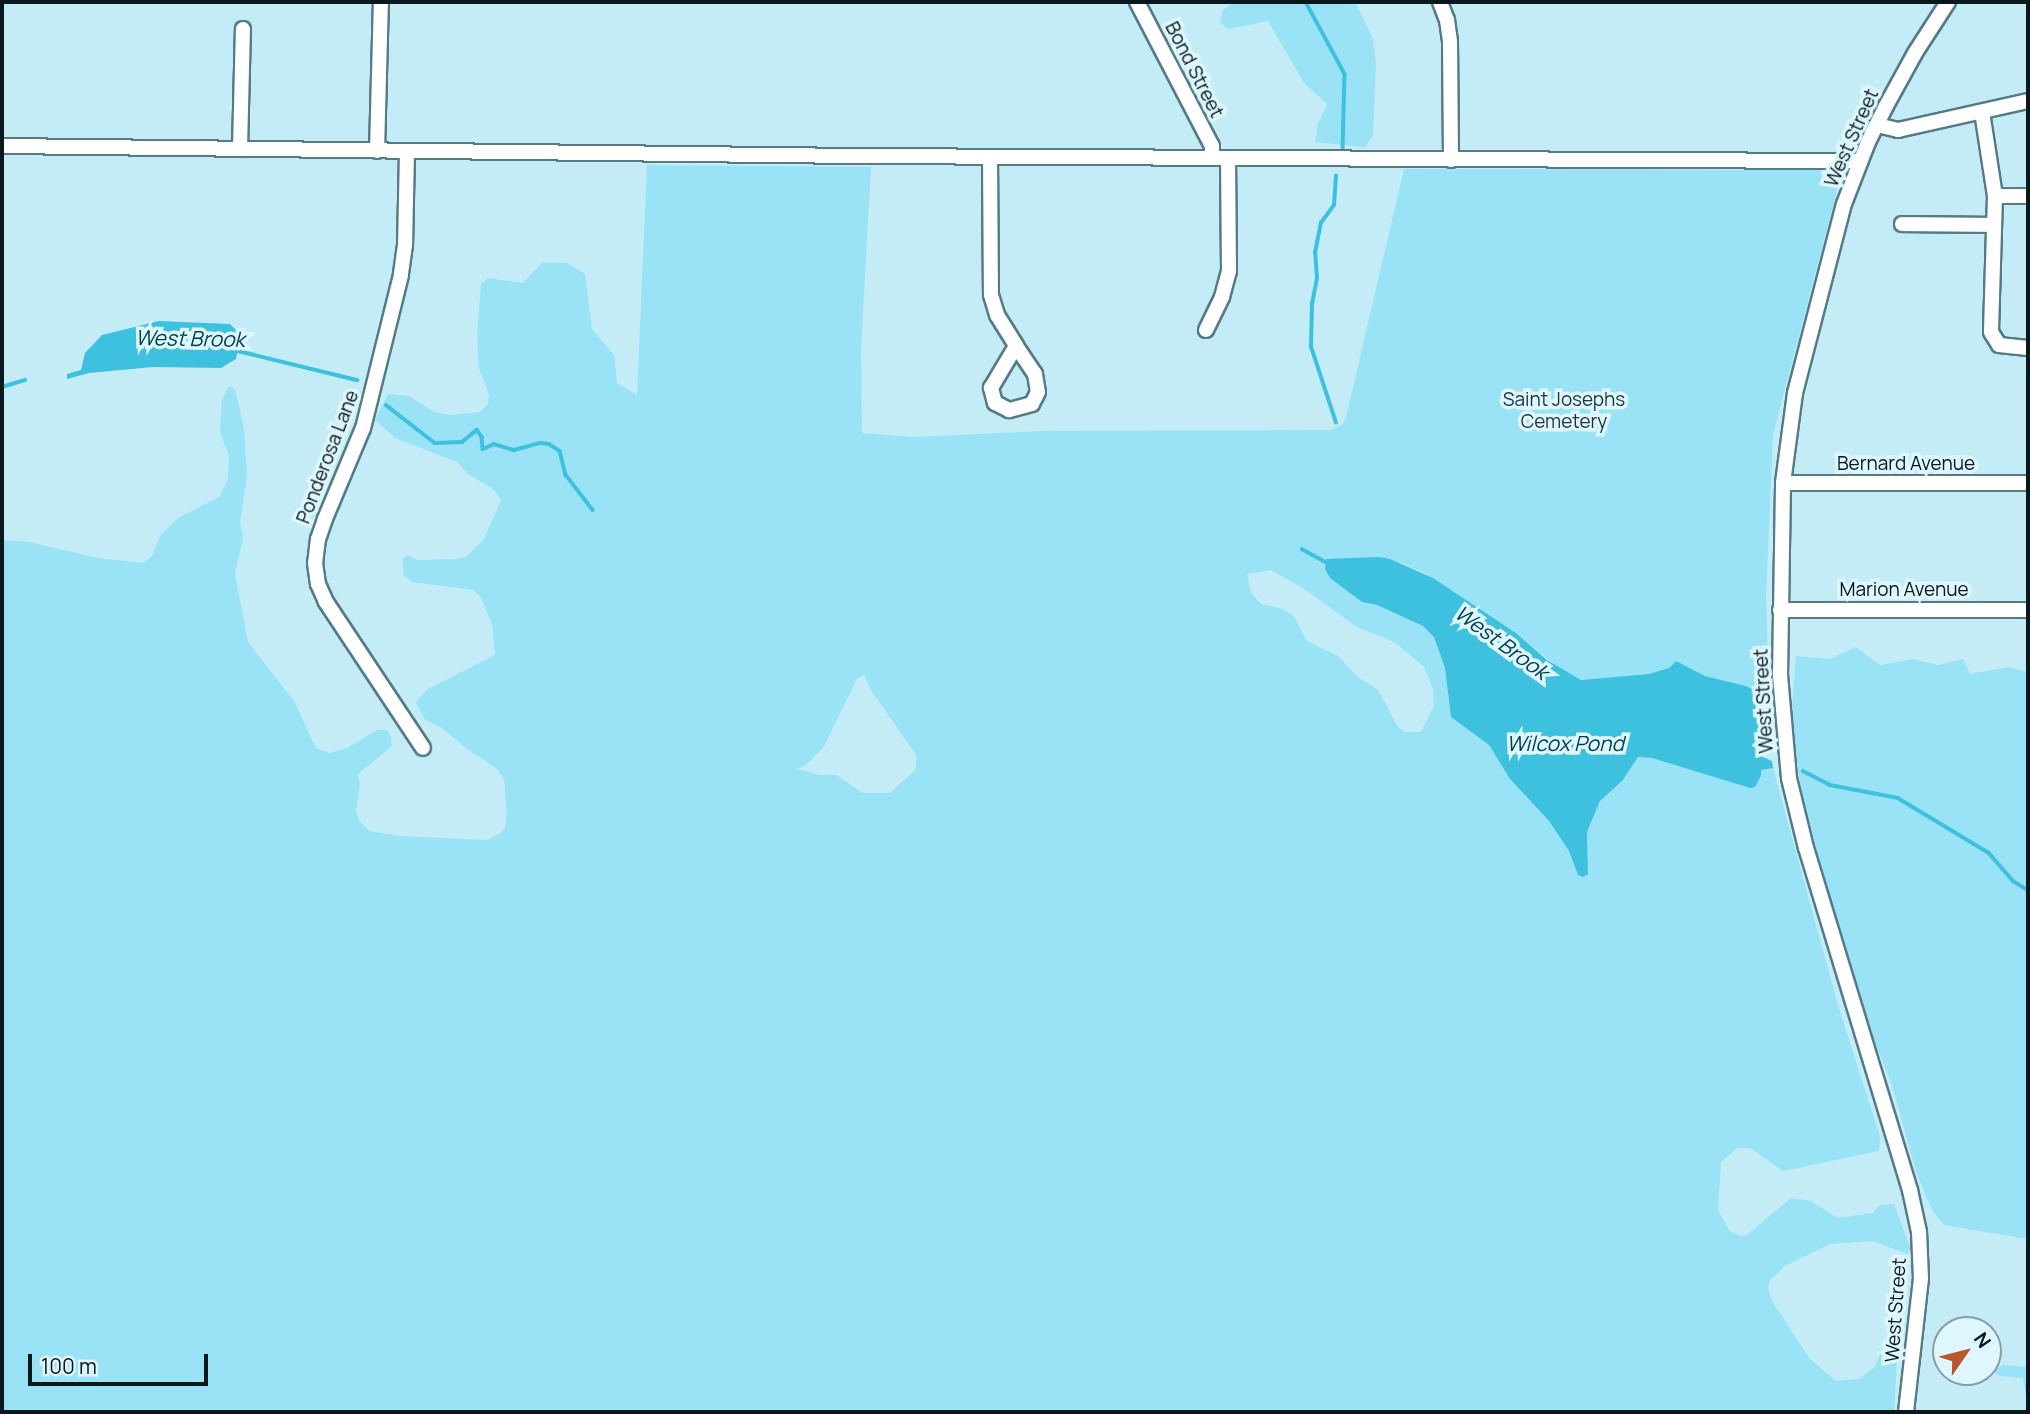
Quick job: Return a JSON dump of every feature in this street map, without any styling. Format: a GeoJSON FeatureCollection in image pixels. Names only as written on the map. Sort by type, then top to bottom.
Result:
{"type":"FeatureCollection","features":[{"type":"Feature","properties":{"kind":"street"},"geometry":{"type":"LineString","coordinates":[[377,151],[381,2]]}},
{"type":"Feature","properties":{"kind":"street","name":"Bond Street"},"geometry":{"type":"LineString","coordinates":[[1137,2],[1212,146],[1212,158]]}},
{"type":"Feature","properties":{"kind":"street"},"geometry":{"type":"LineString","coordinates":[[1440,2],[1447,19],[1450,42],[1451,160]]}},
{"type":"Feature","properties":{"kind":"street","name":"West Street"},"geometry":{"type":"LineString","coordinates":[[1906,1412],[1921,1279],[1919,1232],[1910,1190],[1796,811],[1782,716],[1780,610],[1783,483],[1789,431],[1801,368],[1835,236],[1860,161],[1915,53],[1948,2]]}},
{"type":"Feature","properties":{"kind":"street"},"geometry":{"type":"LineString","coordinates":[[240,149],[243,29]]}},
{"type":"Feature","properties":{"kind":"street"},"geometry":{"type":"LineString","coordinates":[[1877,125],[1898,130],[2028,101]]}},
{"type":"Feature","properties":{"kind":"street"},"geometry":{"type":"LineString","coordinates":[[1982,112],[1995,196],[1991,326],[1997,343],[2028,348]]}},
{"type":"Feature","properties":{"kind":"street"},"geometry":{"type":"LineString","coordinates":[[2,146],[990,157],[1860,161]]}},
{"type":"Feature","properties":{"kind":"street","name":"Ponderosa Lane"},"geometry":{"type":"LineString","coordinates":[[407,151],[405,245],[401,275],[367,415],[325,519],[318,539],[315,563],[318,584],[326,602],[423,748]]}},
{"type":"Feature","properties":{"kind":"street"},"geometry":{"type":"LineString","coordinates":[[990,157],[991,295],[997,315],[1016,346]]}},
{"type":"Feature","properties":{"kind":"street"},"geometry":{"type":"LineString","coordinates":[[1206,330],[1222,297],[1229,271],[1228,158]]}},
{"type":"Feature","properties":{"kind":"street"},"geometry":{"type":"LineString","coordinates":[[1995,196],[2028,197]]}},
{"type":"Feature","properties":{"kind":"street"},"geometry":{"type":"LineString","coordinates":[[1902,224],[1994,225]]}},
{"type":"Feature","properties":{"kind":"street","name":"Bernard Avenue"},"geometry":{"type":"LineString","coordinates":[[1783,483],[2028,483]]}},
{"type":"Feature","properties":{"kind":"street","name":"Marion Avenue"},"geometry":{"type":"LineString","coordinates":[[1780,610],[2028,610]]}},
{"type":"Feature","properties":{"kind":"green space"},"geometry":{"type":"Polygon","coordinates":[[[1234,2],[1355,2],[1373,39],[1376,63],[1373,136],[1365,147],[1315,142],[1318,124],[1327,104],[1304,83],[1268,21],[1229,29],[1220,23],[1223,10],[1234,2]]]}},
{"type":"Feature","properties":{"kind":"green space","name":"Saint Josephs Cemetery"},"geometry":{"type":"Polygon","coordinates":[[[647,165],[871,167],[861,349],[862,433],[914,437],[1045,431],[1330,430],[1342,425],[1404,169],[1818,170],[1831,173],[1839,183],[1773,435],[1766,597],[1769,691],[1760,693],[1746,686],[1705,676],[1676,661],[1669,668],[1649,674],[1581,680],[1559,668],[1516,633],[1425,573],[1390,559],[1326,559],[1324,562],[1325,569],[1362,602],[1377,605],[1423,626],[1434,637],[1445,668],[1451,717],[1489,745],[1510,779],[1549,821],[1569,851],[1578,874],[1588,874],[1587,832],[1600,801],[1623,780],[1638,757],[1652,758],[1750,788],[1761,777],[1761,770],[1773,768],[1838,1005],[1880,1136],[1879,1151],[1783,1171],[1750,1148],[1737,1148],[1721,1162],[1718,1210],[1729,1230],[1740,1236],[1747,1235],[1791,1198],[1811,1201],[1838,1218],[1873,1213],[1880,1205],[1894,1204],[1911,1250],[1907,1254],[1873,1241],[1830,1244],[1785,1266],[1770,1280],[1768,1288],[1772,1301],[1810,1359],[1836,1381],[1859,1379],[1875,1367],[1885,1342],[1894,1345],[1897,1361],[1894,1412],[2,1412],[2,540],[29,542],[98,558],[143,563],[152,556],[160,536],[178,518],[219,497],[228,480],[229,456],[220,432],[222,399],[229,386],[235,389],[244,429],[247,477],[240,522],[243,538],[235,574],[248,642],[294,701],[316,748],[329,753],[347,748],[377,730],[387,730],[392,746],[358,774],[360,785],[356,809],[359,821],[370,831],[400,836],[487,840],[505,828],[507,813],[504,779],[497,769],[442,728],[425,720],[416,703],[426,690],[495,655],[492,624],[480,596],[473,590],[412,582],[404,576],[402,560],[407,555],[418,560],[457,559],[467,556],[484,539],[501,500],[493,489],[468,474],[457,462],[395,438],[375,420],[388,394],[409,396],[434,412],[450,415],[480,412],[488,404],[489,395],[479,368],[477,336],[481,284],[488,278],[523,283],[542,263],[567,263],[585,274],[592,329],[614,355],[617,383],[637,395],[647,165]],[[1271,570],[1247,574],[1251,593],[1261,604],[1280,608],[1293,615],[1307,641],[1338,656],[1358,677],[1378,690],[1398,727],[1405,732],[1421,732],[1434,706],[1433,689],[1424,667],[1396,643],[1357,627],[1304,589],[1271,570]],[[864,674],[857,679],[823,748],[805,766],[797,769],[820,775],[836,775],[863,793],[890,793],[915,770],[917,756],[870,689],[864,674]]]}},
{"type":"Feature","properties":{"kind":"green space"},"geometry":{"type":"Polygon","coordinates":[[[1856,647],[1880,665],[1913,659],[1938,665],[1963,659],[1970,674],[2009,667],[2028,672],[2028,1239],[1944,1225],[1932,1210],[1916,1172],[1892,1085],[1867,1023],[1824,877],[1802,795],[1791,719],[1796,656],[1830,659],[1856,647]]]}},
{"type":"Feature","properties":{"kind":"green space"},"geometry":{"type":"Polygon","coordinates":[[[2002,1366],[2028,1367],[2028,1412],[2023,1378],[2002,1376],[2002,1366]]]}},
{"type":"Feature","properties":{"kind":"water"},"geometry":{"type":"Polygon","coordinates":[[[159,321],[230,324],[235,329],[239,344],[236,359],[221,368],[153,367],[89,373],[67,379],[67,374],[81,370],[85,353],[102,335],[159,321]]]}},
{"type":"Feature","properties":{"kind":"water","name":"Wilcox Pond"},"geometry":{"type":"Polygon","coordinates":[[[1326,559],[1390,559],[1433,578],[1516,633],[1547,660],[1581,680],[1649,674],[1669,668],[1676,661],[1705,676],[1746,686],[1760,693],[1758,755],[1772,761],[1773,768],[1761,770],[1755,787],[1750,788],[1652,758],[1638,757],[1623,780],[1600,801],[1587,832],[1588,874],[1583,877],[1578,875],[1569,851],[1549,821],[1510,779],[1489,745],[1451,717],[1445,668],[1434,637],[1423,626],[1377,605],[1362,602],[1330,578],[1325,569],[1326,559]]]}},
{"type":"Feature","properties":{"kind":"waterway"},"geometry":{"type":"LineString","coordinates":[[1306,2],[1345,74],[1343,148]]}},
{"type":"Feature","properties":{"kind":"waterway"},"geometry":{"type":"LineString","coordinates":[[1336,176],[1334,205],[1321,223],[1315,253],[1317,279],[1312,304],[1311,347],[1336,423]]}},
{"type":"Feature","properties":{"kind":"waterway","name":"West Brook"},"geometry":{"type":"LineString","coordinates":[[234,350],[357,380]]}},
{"type":"Feature","properties":{"kind":"waterway","name":"West Brook"},"geometry":{"type":"LineString","coordinates":[[2,387],[25,380]]}},
{"type":"Feature","properties":{"kind":"waterway","name":"West Brook"},"geometry":{"type":"LineString","coordinates":[[386,405],[435,443],[462,442],[477,430],[482,437],[483,449],[494,444],[514,450],[540,443],[549,444],[560,451],[566,475],[593,510]]}},
{"type":"Feature","properties":{"kind":"waterway","name":"West Brook"},"geometry":{"type":"LineString","coordinates":[[1302,549],[1327,563]]}},
{"type":"Feature","properties":{"kind":"waterway","name":"West Brook"},"geometry":{"type":"LineString","coordinates":[[1803,771],[1830,785],[1898,798],[1989,853],[2013,881],[2028,890]]}}]}
